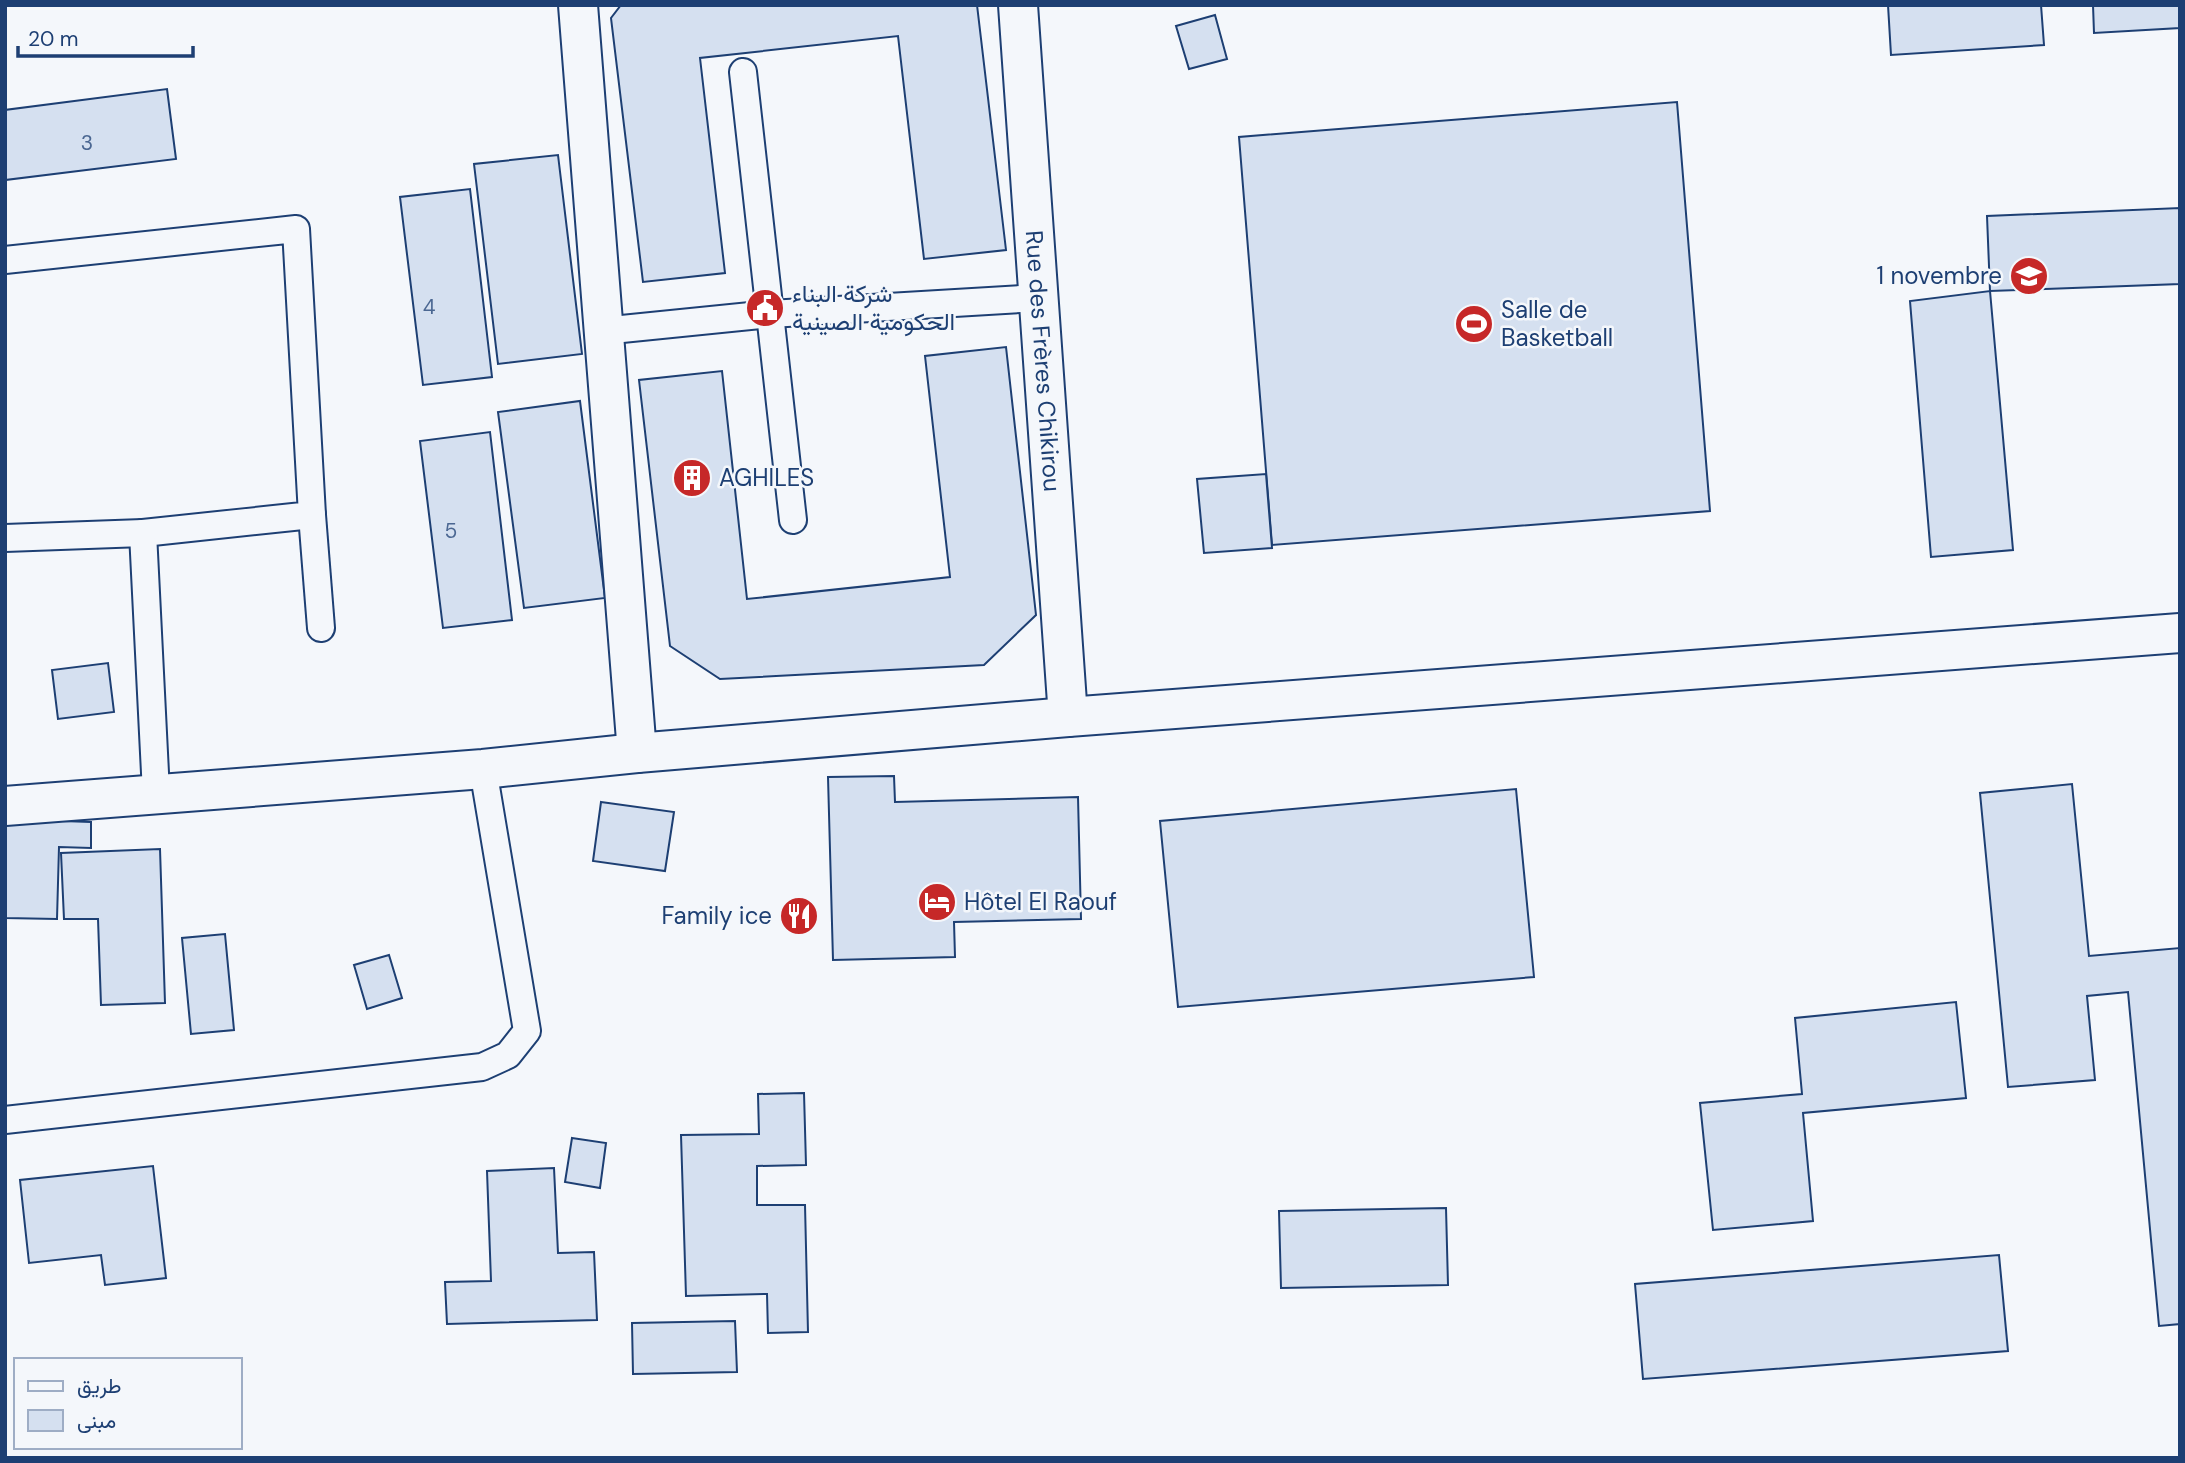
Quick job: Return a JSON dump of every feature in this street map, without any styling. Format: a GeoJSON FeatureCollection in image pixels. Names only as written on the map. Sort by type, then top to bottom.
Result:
{"type":"FeatureCollection","features":[{"type":"Feature","properties":{"kind":"street"},"geometry":{"type":"LineString","coordinates":[[578,5],[636,752]]}},
{"type":"Feature","properties":{"kind":"street","name":"Rue des Frères Chikirou"},"geometry":{"type":"LineString","coordinates":[[1018,5],[1068,716]]}},
{"type":"Feature","properties":{"kind":"street"},"geometry":{"type":"LineString","coordinates":[[5,806],[483,769],[636,752],[1068,716],[2180,633]]}},
{"type":"Feature","properties":{"kind":"lane"},"geometry":{"type":"LineString","coordinates":[[743,72],[793,520]]}},
{"type":"Feature","properties":{"kind":"lane"},"geometry":{"type":"LineString","coordinates":[[5,260],[296,229],[321,628]]}},
{"type":"Feature","properties":{"kind":"lane"},"geometry":{"type":"LineString","coordinates":[[602,331],[770,314],[1038,298]]}},
{"type":"Feature","properties":{"kind":"lane"},"geometry":{"type":"LineString","coordinates":[[5,538],[142,533],[312,515]]}},
{"type":"Feature","properties":{"kind":"lane"},"geometry":{"type":"LineString","coordinates":[[142,533],[156,793]]}},
{"type":"Feature","properties":{"kind":"lane"},"geometry":{"type":"LineString","coordinates":[[5,1120],[482,1067],[508,1055],[527,1031],[483,769]]}},
{"type":"Feature","properties":{"kind":"building"},"geometry":{"type":"Polygon","coordinates":[[[621,5],[977,5],[1006,250],[924,259],[898,36],[700,58],[725,273],[643,282],[611,18],[621,5]]]}},
{"type":"Feature","properties":{"kind":"building"},"geometry":{"type":"Polygon","coordinates":[[[1888,5],[2041,5],[2044,45],[1891,55],[1888,5]]]}},
{"type":"Feature","properties":{"kind":"building"},"geometry":{"type":"Polygon","coordinates":[[[2093,5],[2180,5],[2180,28],[2094,33],[2093,5]]]}},
{"type":"Feature","properties":{"kind":"building"},"geometry":{"type":"Polygon","coordinates":[[[1215,15],[1227,59],[1189,69],[1176,26],[1215,15]]]}},
{"type":"Feature","properties":{"kind":"building"},"geometry":{"type":"Polygon","coordinates":[[[167,89],[176,159],[5,180],[5,110],[167,89]]]}},
{"type":"Feature","properties":{"kind":"building","name":"Salle de Basketball"},"geometry":{"type":"Polygon","coordinates":[[[1677,102],[1710,511],[1272,545],[1239,137],[1677,102]]]}},
{"type":"Feature","properties":{"kind":"building"},"geometry":{"type":"Polygon","coordinates":[[[558,155],[582,354],[498,364],[474,164],[558,155]]]}},
{"type":"Feature","properties":{"kind":"building"},"geometry":{"type":"Polygon","coordinates":[[[470,189],[492,377],[423,385],[400,197],[470,189]]]}},
{"type":"Feature","properties":{"kind":"building"},"geometry":{"type":"Polygon","coordinates":[[[2180,208],[2180,284],[1990,291],[1987,216],[2180,208]]]}},
{"type":"Feature","properties":{"kind":"building"},"geometry":{"type":"Polygon","coordinates":[[[1990,291],[2013,550],[1931,557],[1910,301],[1990,291]]]}},
{"type":"Feature","properties":{"kind":"building","name":"AGHILES"},"geometry":{"type":"Polygon","coordinates":[[[1006,347],[1036,615],[984,665],[720,679],[670,646],[639,380],[722,371],[747,599],[950,577],[925,356],[1006,347]]]}},
{"type":"Feature","properties":{"kind":"building"},"geometry":{"type":"Polygon","coordinates":[[[580,401],[605,598],[524,608],[498,412],[580,401]]]}},
{"type":"Feature","properties":{"kind":"building"},"geometry":{"type":"Polygon","coordinates":[[[490,432],[512,620],[443,628],[420,441],[490,432]]]}},
{"type":"Feature","properties":{"kind":"building"},"geometry":{"type":"Polygon","coordinates":[[[1266,474],[1272,548],[1204,553],[1197,479],[1266,474]]]}},
{"type":"Feature","properties":{"kind":"building"},"geometry":{"type":"Polygon","coordinates":[[[108,663],[114,712],[58,719],[52,670],[108,663]]]}},
{"type":"Feature","properties":{"kind":"building"},"geometry":{"type":"Polygon","coordinates":[[[894,776],[895,802],[1078,797],[1081,919],[954,922],[955,957],[833,960],[828,777],[894,776]]]}},
{"type":"Feature","properties":{"kind":"building"},"geometry":{"type":"Polygon","coordinates":[[[2072,784],[2089,956],[2180,948],[2180,1324],[2159,1326],[2128,992],[2087,996],[2095,1080],[2008,1087],[1980,793],[2072,784]]]}},
{"type":"Feature","properties":{"kind":"building"},"geometry":{"type":"Polygon","coordinates":[[[1516,789],[1534,977],[1178,1007],[1160,821],[1516,789]]]}},
{"type":"Feature","properties":{"kind":"building"},"geometry":{"type":"Polygon","coordinates":[[[601,802],[674,812],[665,871],[593,861],[601,802]]]}},
{"type":"Feature","properties":{"kind":"building"},"geometry":{"type":"Polygon","coordinates":[[[5,819],[91,822],[91,848],[59,847],[57,919],[5,918],[5,819]]]}},
{"type":"Feature","properties":{"kind":"building"},"geometry":{"type":"Polygon","coordinates":[[[160,849],[165,1003],[101,1005],[98,919],[64,919],[61,853],[160,849]]]}},
{"type":"Feature","properties":{"kind":"building"},"geometry":{"type":"Polygon","coordinates":[[[225,934],[234,1030],[191,1034],[182,938],[225,934]]]}},
{"type":"Feature","properties":{"kind":"building"},"geometry":{"type":"Polygon","coordinates":[[[389,955],[402,998],[367,1009],[354,965],[389,955]]]}},
{"type":"Feature","properties":{"kind":"building"},"geometry":{"type":"Polygon","coordinates":[[[1956,1002],[1966,1098],[1803,1113],[1813,1221],[1713,1230],[1700,1103],[1802,1094],[1795,1018],[1956,1002]]]}},
{"type":"Feature","properties":{"kind":"building"},"geometry":{"type":"Polygon","coordinates":[[[804,1093],[806,1165],[757,1166],[757,1205],[805,1205],[808,1332],[768,1333],[767,1294],[686,1296],[681,1135],[759,1134],[758,1094],[804,1093]]]}},
{"type":"Feature","properties":{"kind":"building"},"geometry":{"type":"Polygon","coordinates":[[[572,1138],[606,1143],[600,1188],[565,1182],[572,1138]]]}},
{"type":"Feature","properties":{"kind":"building"},"geometry":{"type":"Polygon","coordinates":[[[153,1166],[166,1278],[105,1285],[101,1255],[29,1263],[20,1180],[153,1166]]]}},
{"type":"Feature","properties":{"kind":"building"},"geometry":{"type":"Polygon","coordinates":[[[554,1168],[558,1253],[594,1252],[597,1320],[447,1324],[445,1282],[491,1281],[487,1171],[554,1168]]]}},
{"type":"Feature","properties":{"kind":"building"},"geometry":{"type":"Polygon","coordinates":[[[1446,1208],[1448,1285],[1281,1288],[1279,1211],[1446,1208]]]}},
{"type":"Feature","properties":{"kind":"building"},"geometry":{"type":"Polygon","coordinates":[[[1999,1255],[2008,1351],[1643,1379],[1635,1284],[1999,1255]]]}},
{"type":"Feature","properties":{"kind":"building"},"geometry":{"type":"Polygon","coordinates":[[[735,1321],[737,1372],[633,1374],[632,1323],[735,1321]]]}},
{"type":"Feature","properties":{"kind":"place","name":"1 novembre"},"geometry":{"type":"Point","coordinates":[2029,276]}},
{"type":"Feature","properties":{"kind":"place","name":"شركة البناء الحكومية الصينية"},"geometry":{"type":"Point","coordinates":[765,308]}},
{"type":"Feature","properties":{"kind":"place","name":"Salle de Basketball"},"geometry":{"type":"Point","coordinates":[1474,324]}},
{"type":"Feature","properties":{"kind":"place","name":"AGHILES"},"geometry":{"type":"Point","coordinates":[692,478]}},
{"type":"Feature","properties":{"kind":"place","name":"Hôtel El Raouf"},"geometry":{"type":"Point","coordinates":[937,902]}},
{"type":"Feature","properties":{"kind":"place","name":"Family ice"},"geometry":{"type":"Point","coordinates":[799,916]}}]}
